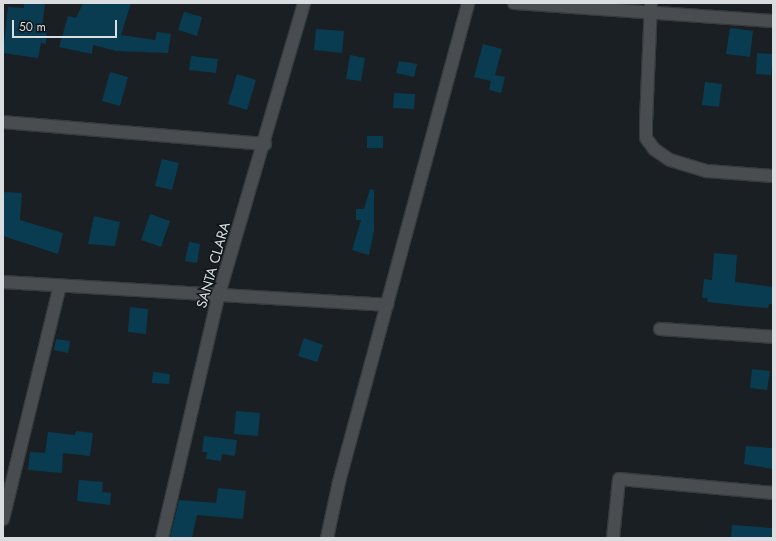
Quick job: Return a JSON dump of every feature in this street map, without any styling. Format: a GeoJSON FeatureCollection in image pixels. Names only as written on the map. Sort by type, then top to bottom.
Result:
{"type":"FeatureCollection","features":[{"type":"Feature","properties":{"kind":"street","name":"SANTA CLARA"},"geometry":{"type":"LineString","coordinates":[[162,538],[219,294],[265,144],[304,3]]}},
{"type":"Feature","properties":{"kind":"street"},"geometry":{"type":"LineString","coordinates":[[327,538],[339,482],[468,3]]}},
{"type":"Feature","properties":{"kind":"street"},"geometry":{"type":"LineString","coordinates":[[514,3],[651,7],[773,21]]}},
{"type":"Feature","properties":{"kind":"street"},"geometry":{"type":"LineString","coordinates":[[651,7],[646,138],[654,149],[670,160],[706,171],[773,176]]}},
{"type":"Feature","properties":{"kind":"street"},"geometry":{"type":"LineString","coordinates":[[3,122],[265,144]]}},
{"type":"Feature","properties":{"kind":"street"},"geometry":{"type":"LineString","coordinates":[[3,282],[387,305]]}},
{"type":"Feature","properties":{"kind":"street"},"geometry":{"type":"LineString","coordinates":[[3,519],[60,286]]}},
{"type":"Feature","properties":{"kind":"street"},"geometry":{"type":"LineString","coordinates":[[660,329],[773,336]]}},
{"type":"Feature","properties":{"kind":"street"},"geometry":{"type":"LineString","coordinates":[[613,538],[619,478],[773,493]]}},
{"type":"Feature","properties":{"kind":"building"},"geometry":{"type":"Polygon","coordinates":[[[24,3],[45,3],[42,29],[47,30],[46,44],[41,43],[38,58],[3,53],[8,7],[24,8],[24,3]]]}},
{"type":"Feature","properties":{"kind":"building"},"geometry":{"type":"Polygon","coordinates":[[[83,3],[131,3],[121,35],[155,40],[157,32],[171,34],[168,53],[116,51],[93,45],[92,54],[59,47],[68,16],[76,18],[83,3]]]}},
{"type":"Feature","properties":{"kind":"building"},"geometry":{"type":"Polygon","coordinates":[[[184,12],[202,17],[197,36],[178,30],[184,12]]]}},
{"type":"Feature","properties":{"kind":"building"},"geometry":{"type":"Polygon","coordinates":[[[730,28],[753,31],[750,57],[726,54],[730,28]]]}},
{"type":"Feature","properties":{"kind":"building"},"geometry":{"type":"Polygon","coordinates":[[[316,29],[344,31],[342,53],[314,50],[316,29]]]}},
{"type":"Feature","properties":{"kind":"building"},"geometry":{"type":"Polygon","coordinates":[[[483,44],[502,49],[495,75],[505,77],[501,93],[489,90],[491,81],[474,77],[483,44]]]}},
{"type":"Feature","properties":{"kind":"building"},"geometry":{"type":"Polygon","coordinates":[[[757,53],[773,54],[771,75],[756,74],[757,53]]]}},
{"type":"Feature","properties":{"kind":"building"},"geometry":{"type":"Polygon","coordinates":[[[350,55],[365,58],[361,81],[346,79],[350,55]]]}},
{"type":"Feature","properties":{"kind":"building"},"geometry":{"type":"Polygon","coordinates":[[[191,56],[218,59],[216,73],[189,70],[191,56]]]}},
{"type":"Feature","properties":{"kind":"building"},"geometry":{"type":"Polygon","coordinates":[[[399,61],[417,64],[414,77],[396,73],[399,61]]]}},
{"type":"Feature","properties":{"kind":"building"},"geometry":{"type":"Polygon","coordinates":[[[110,72],[128,77],[120,106],[102,101],[110,72]]]}},
{"type":"Feature","properties":{"kind":"building"},"geometry":{"type":"Polygon","coordinates":[[[237,74],[256,80],[247,110],[228,104],[237,74]]]}},
{"type":"Feature","properties":{"kind":"building"},"geometry":{"type":"Polygon","coordinates":[[[705,82],[722,84],[719,107],[702,105],[705,82]]]}},
{"type":"Feature","properties":{"kind":"building"},"geometry":{"type":"Polygon","coordinates":[[[394,93],[415,94],[414,109],[393,108],[394,93]]]}},
{"type":"Feature","properties":{"kind":"building"},"geometry":{"type":"Polygon","coordinates":[[[367,136],[383,136],[383,148],[367,148],[367,136]]]}},
{"type":"Feature","properties":{"kind":"building"},"geometry":{"type":"Polygon","coordinates":[[[162,159],[179,163],[172,190],[155,186],[162,159]]]}},
{"type":"Feature","properties":{"kind":"building"},"geometry":{"type":"Polygon","coordinates":[[[370,189],[374,190],[374,231],[369,255],[352,250],[361,220],[356,220],[356,209],[364,209],[370,189]]]}},
{"type":"Feature","properties":{"kind":"building"},"geometry":{"type":"Polygon","coordinates":[[[3,192],[22,193],[20,220],[63,233],[58,254],[3,236],[3,192]]]}},
{"type":"Feature","properties":{"kind":"building"},"geometry":{"type":"Polygon","coordinates":[[[150,214],[170,221],[161,247],[141,240],[150,214]]]}},
{"type":"Feature","properties":{"kind":"building"},"geometry":{"type":"Polygon","coordinates":[[[94,216],[120,222],[115,246],[88,244],[94,216]]]}},
{"type":"Feature","properties":{"kind":"building"},"geometry":{"type":"Polygon","coordinates":[[[189,242],[200,244],[197,263],[185,261],[189,242]]]}},
{"type":"Feature","properties":{"kind":"building"},"geometry":{"type":"Polygon","coordinates":[[[714,253],[737,255],[735,282],[773,287],[773,304],[769,304],[768,308],[744,306],[707,302],[708,298],[702,298],[704,279],[712,280],[714,253]]]}},
{"type":"Feature","properties":{"kind":"building"},"geometry":{"type":"Polygon","coordinates":[[[130,307],[148,309],[146,334],[128,332],[130,307]]]}},
{"type":"Feature","properties":{"kind":"building"},"geometry":{"type":"Polygon","coordinates":[[[304,338],[323,345],[317,362],[298,356],[304,338]]]}},
{"type":"Feature","properties":{"kind":"building"},"geometry":{"type":"Polygon","coordinates":[[[56,339],[70,341],[68,353],[54,350],[56,339]]]}},
{"type":"Feature","properties":{"kind":"building"},"geometry":{"type":"Polygon","coordinates":[[[752,369],[770,371],[767,390],[750,388],[752,369]]]}},
{"type":"Feature","properties":{"kind":"building"},"geometry":{"type":"Polygon","coordinates":[[[153,372],[170,374],[169,384],[152,383],[153,372]]]}},
{"type":"Feature","properties":{"kind":"building"},"geometry":{"type":"Polygon","coordinates":[[[236,411],[260,413],[258,436],[234,434],[236,411]]]}},
{"type":"Feature","properties":{"kind":"building"},"geometry":{"type":"Polygon","coordinates":[[[76,431],[93,433],[90,456],[63,453],[62,473],[28,470],[30,452],[45,453],[48,432],[75,435],[76,431]]]}},
{"type":"Feature","properties":{"kind":"building"},"geometry":{"type":"Polygon","coordinates":[[[204,436],[237,440],[235,456],[222,454],[221,461],[206,459],[207,452],[202,452],[204,436]]]}},
{"type":"Feature","properties":{"kind":"building"},"geometry":{"type":"Polygon","coordinates":[[[746,446],[773,448],[773,469],[744,464],[746,446]]]}},
{"type":"Feature","properties":{"kind":"building"},"geometry":{"type":"Polygon","coordinates":[[[79,480],[103,482],[102,492],[111,493],[110,505],[77,501],[79,480]]]}},
{"type":"Feature","properties":{"kind":"building"},"geometry":{"type":"Polygon","coordinates":[[[218,488],[246,491],[243,519],[197,515],[192,538],[170,538],[179,500],[216,503],[218,488]]]}},
{"type":"Feature","properties":{"kind":"building"},"geometry":{"type":"Polygon","coordinates":[[[732,525],[773,528],[773,538],[731,538],[732,525]]]}}]}
